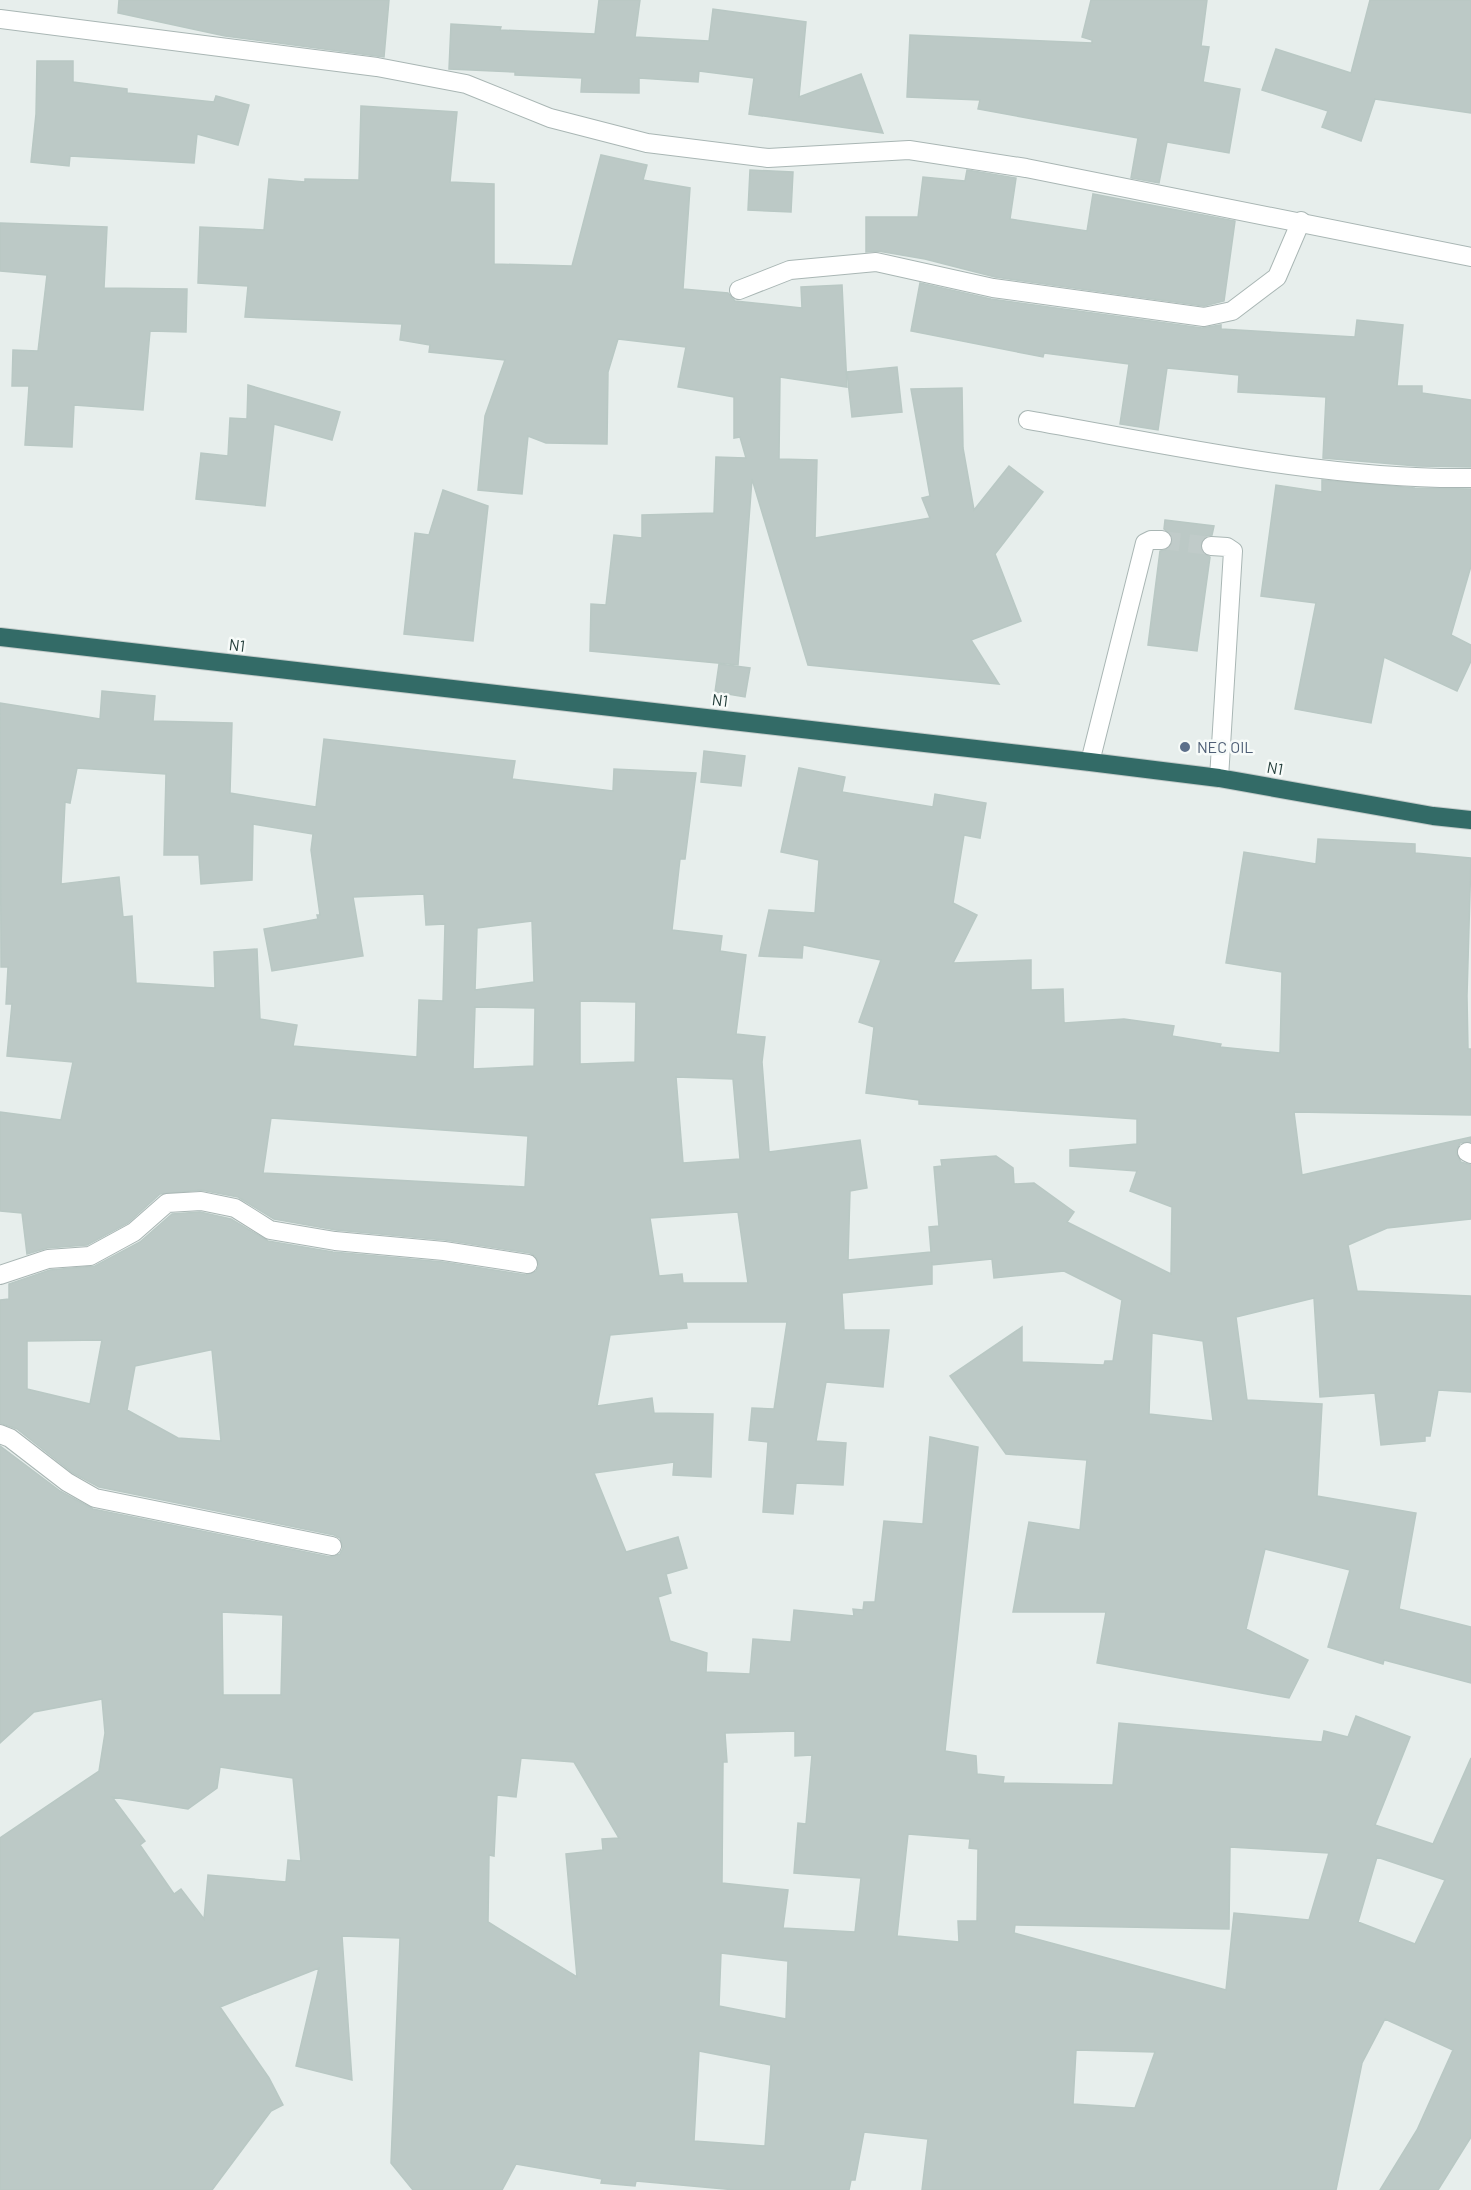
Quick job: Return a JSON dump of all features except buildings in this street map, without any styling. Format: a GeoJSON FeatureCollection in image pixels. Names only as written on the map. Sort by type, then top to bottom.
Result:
{"type":"FeatureCollection","features":[{"type":"Feature","properties":{"kind":"highway","name":"N1"},"geometry":{"type":"LineString","coordinates":[[0,637],[1219,778],[1433,816]]}},
{"type":"Feature","properties":{"kind":"highway"},"geometry":{"type":"LineString","coordinates":[[1433,816],[1471,810]]}},
{"type":"Feature","properties":{"kind":"highway"},"geometry":{"type":"LineString","coordinates":[[1433,816],[1471,820]]}},
{"type":"Feature","properties":{"kind":"street"},"geometry":{"type":"LineString","coordinates":[[0,19],[377,67],[422,75],[466,84],[550,118],[647,143],[768,158],[909,150],[1026,168],[1471,256]]}},
{"type":"Feature","properties":{"kind":"street"},"geometry":{"type":"LineString","coordinates":[[739,290],[790,270],[876,262],[993,288],[1204,317],[1232,311],[1276,277],[1301,221]]}},
{"type":"Feature","properties":{"kind":"street"},"geometry":{"type":"LineString","coordinates":[[1028,420],[1245,459],[1421,479],[1471,478]]}},
{"type":"Feature","properties":{"kind":"street"},"geometry":{"type":"LineString","coordinates":[[1090,762],[1145,543],[1151,540],[1162,540]]}},
{"type":"Feature","properties":{"kind":"street"},"geometry":{"type":"LineString","coordinates":[[1211,546],[1227,547],[1233,551],[1219,778]]}},
{"type":"Feature","properties":{"kind":"street"},"geometry":{"type":"LineString","coordinates":[[0,1275],[48,1259],[90,1256],[134,1232],[166,1203],[201,1201],[235,1208],[270,1230],[335,1241],[444,1251],[528,1264]]}},
{"type":"Feature","properties":{"kind":"street"},"geometry":{"type":"LineString","coordinates":[[0,1434],[10,1438],[67,1482],[94,1498],[332,1546]]}},
{"type":"Feature","properties":{"kind":"tunnel"},"geometry":{"type":"LineString","coordinates":[[1162,540],[1211,546]]}},
{"type":"Feature","properties":{"kind":"place","name":"NEC OIL"},"geometry":{"type":"Point","coordinates":[1185,747]}}]}
